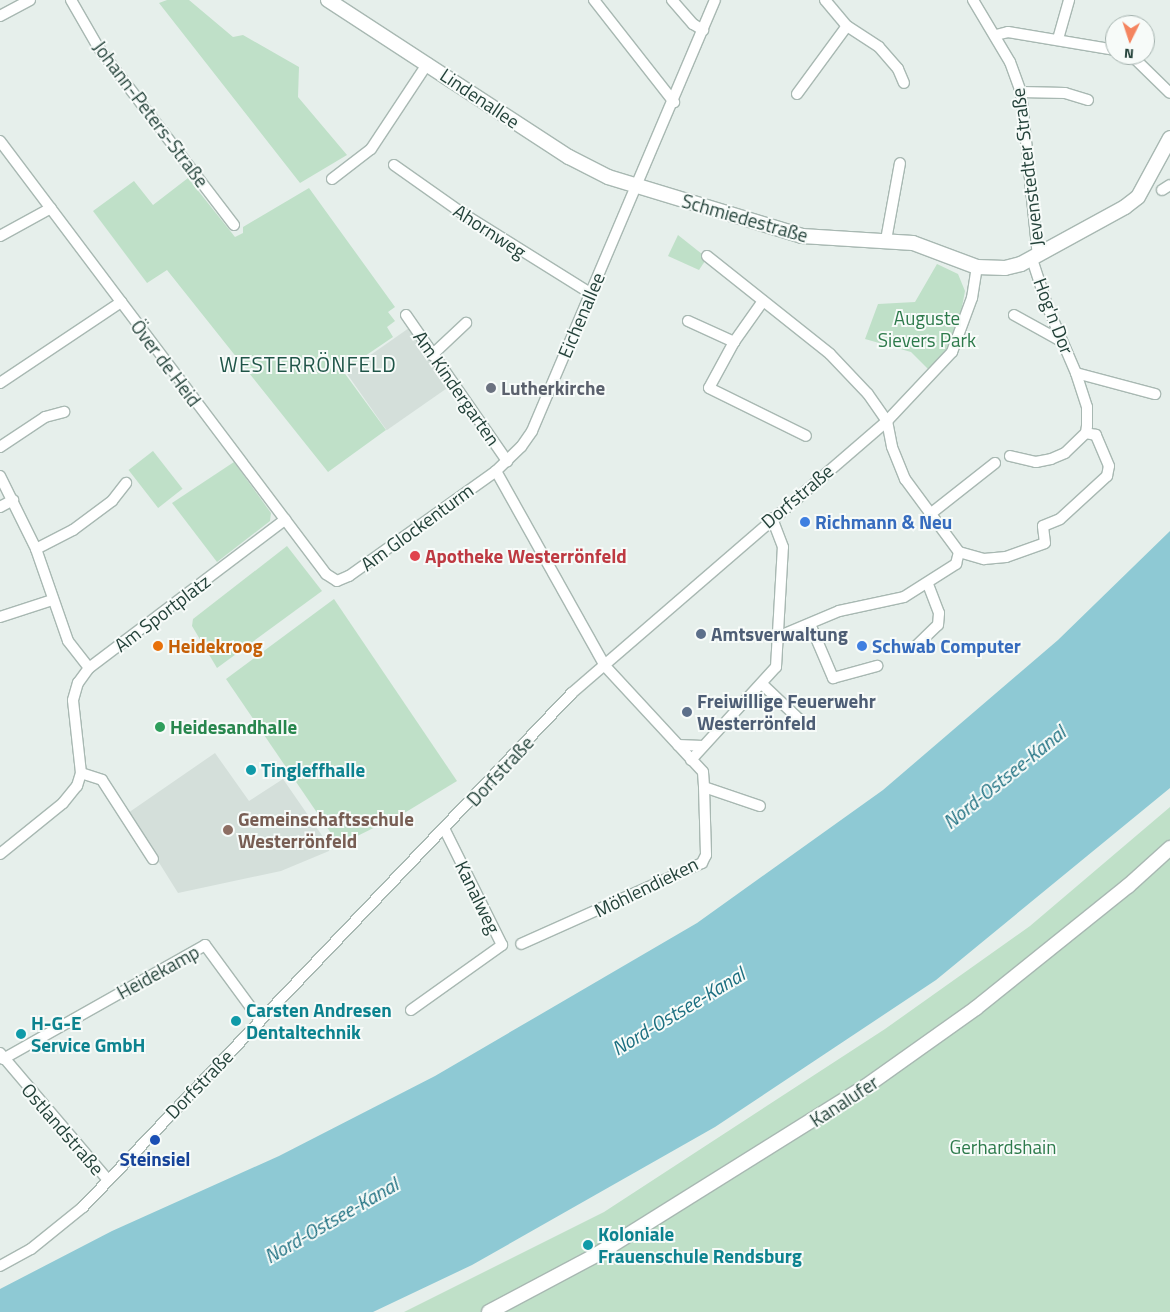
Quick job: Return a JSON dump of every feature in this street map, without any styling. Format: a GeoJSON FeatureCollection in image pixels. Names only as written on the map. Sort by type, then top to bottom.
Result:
{"type":"FeatureCollection","features":[{"type":"Feature","properties":{"kind":"street"},"geometry":{"type":"LineString","coordinates":[[0,16],[30,0]]}},
{"type":"Feature","properties":{"kind":"street","name":"Johann-Peters-Straße"},"geometry":{"type":"LineString","coordinates":[[71,0],[98,46],[234,225]]}},
{"type":"Feature","properties":{"kind":"street","name":"Lindenallee"},"geometry":{"type":"LineString","coordinates":[[328,0],[428,63],[569,157],[636,187]]}},
{"type":"Feature","properties":{"kind":"street"},"geometry":{"type":"LineString","coordinates":[[594,0],[674,102]]}},
{"type":"Feature","properties":{"kind":"street"},"geometry":{"type":"LineString","coordinates":[[672,0],[693,24],[703,30]]}},
{"type":"Feature","properties":{"kind":"street","name":"Eichenallee"},"geometry":{"type":"LineString","coordinates":[[496,470],[507,461],[532,431],[674,102],[715,0]]}},
{"type":"Feature","properties":{"kind":"street"},"geometry":{"type":"LineString","coordinates":[[825,0],[847,26],[879,48],[898,69],[904,83]]}},
{"type":"Feature","properties":{"kind":"street","name":"Jevenstedter Straße"},"geometry":{"type":"LineString","coordinates":[[973,0],[996,35],[1021,92],[1035,257]]}},
{"type":"Feature","properties":{"kind":"street"},"geometry":{"type":"LineString","coordinates":[[1058,39],[1069,0]]}},
{"type":"Feature","properties":{"kind":"street"},"geometry":{"type":"LineString","coordinates":[[797,94],[847,26]]}},
{"type":"Feature","properties":{"kind":"street"},"geometry":{"type":"LineString","coordinates":[[996,35],[1008,32],[1105,48]]}},
{"type":"Feature","properties":{"kind":"street"},"geometry":{"type":"LineString","coordinates":[[332,179],[371,150],[428,63]]}},
{"type":"Feature","properties":{"kind":"street"},"geometry":{"type":"LineString","coordinates":[[1141,65],[1170,93]]}},
{"type":"Feature","properties":{"kind":"street"},"geometry":{"type":"LineString","coordinates":[[1021,92],[1065,93],[1088,100]]}},
{"type":"Feature","properties":{"kind":"street"},"geometry":{"type":"LineString","coordinates":[[1035,257],[1125,207],[1138,196],[1170,138]]}},
{"type":"Feature","properties":{"kind":"street","name":"Över de Heid"},"geometry":{"type":"LineString","coordinates":[[0,141],[326,574],[337,581]]}},
{"type":"Feature","properties":{"kind":"street"},"geometry":{"type":"LineString","coordinates":[[886,240],[900,163]]}},
{"type":"Feature","properties":{"kind":"street","name":"Ahornweg"},"geometry":{"type":"LineString","coordinates":[[394,165],[462,213],[590,293]]}},
{"type":"Feature","properties":{"kind":"street","name":"Schmiedestraße"},"geometry":{"type":"LineString","coordinates":[[636,187],[802,236],[913,243],[977,267],[1005,268],[1035,257]]}},
{"type":"Feature","properties":{"kind":"street"},"geometry":{"type":"LineString","coordinates":[[0,236],[51,208]]}},
{"type":"Feature","properties":{"kind":"street"},"geometry":{"type":"LineString","coordinates":[[707,256],[830,354],[868,394],[886,421],[892,447],[904,479],[929,515],[959,552],[984,558],[1006,557],[1045,543],[1043,526],[1060,519],[1107,476],[1109,466],[1096,435],[1086,433],[1065,453],[1051,459],[1036,462],[1010,456]]}},
{"type":"Feature","properties":{"kind":"street","name":"Hog'n Dor"},"geometry":{"type":"LineString","coordinates":[[1035,257],[1061,341],[1076,373],[1087,407],[1086,433]]}},
{"type":"Feature","properties":{"kind":"street","name":"Dorfstraße"},"geometry":{"type":"LineString","coordinates":[[0,1266],[31,1249],[75,1215],[260,1020],[445,830],[572,693],[886,421],[952,352],[972,298],[977,267]]}},
{"type":"Feature","properties":{"kind":"street"},"geometry":{"type":"LineString","coordinates":[[762,301],[734,342],[709,388],[806,436]]}},
{"type":"Feature","properties":{"kind":"street"},"geometry":{"type":"LineString","coordinates":[[0,383],[121,302]]}},
{"type":"Feature","properties":{"kind":"street","name":"Am Kindergarten"},"geometry":{"type":"LineString","coordinates":[[406,314],[432,355],[507,461]]}},
{"type":"Feature","properties":{"kind":"street"},"geometry":{"type":"LineString","coordinates":[[1014,315],[1061,341]]}},
{"type":"Feature","properties":{"kind":"street"},"geometry":{"type":"LineString","coordinates":[[688,321],[734,342]]}},
{"type":"Feature","properties":{"kind":"street"},"geometry":{"type":"LineString","coordinates":[[432,355],[466,323]]}},
{"type":"Feature","properties":{"kind":"street","name":"Hog'n Dor"},"geometry":{"type":"LineString","coordinates":[[1076,373],[1155,394]]}},
{"type":"Feature","properties":{"kind":"street"},"geometry":{"type":"LineString","coordinates":[[0,447],[45,417],[64,412]]}},
{"type":"Feature","properties":{"kind":"street"},"geometry":{"type":"LineString","coordinates":[[929,515],[995,463]]}},
{"type":"Feature","properties":{"kind":"street"},"geometry":{"type":"LineString","coordinates":[[496,470],[605,666]]}},
{"type":"Feature","properties":{"kind":"street","name":"Am Glockenturm"},"geometry":{"type":"LineString","coordinates":[[337,581],[348,576],[496,470]]}},
{"type":"Feature","properties":{"kind":"street"},"geometry":{"type":"LineString","coordinates":[[0,476],[36,548],[52,600],[68,641],[89,668]]}},
{"type":"Feature","properties":{"kind":"street"},"geometry":{"type":"LineString","coordinates":[[36,548],[73,530],[112,501],[126,483]]}},
{"type":"Feature","properties":{"kind":"street"},"geometry":{"type":"LineString","coordinates":[[0,507],[12,500]]}},
{"type":"Feature","properties":{"kind":"street"},"geometry":{"type":"LineString","coordinates":[[691,760],[762,685],[776,667],[783,547],[772,518]]}},
{"type":"Feature","properties":{"kind":"street","name":"Am Sportplatz"},"geometry":{"type":"LineString","coordinates":[[82,773],[73,700],[78,683],[89,668],[285,520]]}},
{"type":"Feature","properties":{"kind":"street"},"geometry":{"type":"LineString","coordinates":[[777,637],[839,611],[904,597],[928,584],[956,564],[959,552]]}},
{"type":"Feature","properties":{"kind":"street"},"geometry":{"type":"LineString","coordinates":[[916,646],[938,625],[939,613],[928,584]]}},
{"type":"Feature","properties":{"kind":"street"},"geometry":{"type":"LineString","coordinates":[[0,617],[52,600]]}},
{"type":"Feature","properties":{"kind":"street"},"geometry":{"type":"LineString","coordinates":[[810,624],[833,678],[877,666]]}},
{"type":"Feature","properties":{"kind":"street","name":"Möhlendieken"},"geometry":{"type":"LineString","coordinates":[[521,944],[702,863],[706,855],[703,772],[605,666]]}},
{"type":"Feature","properties":{"kind":"street"},"geometry":{"type":"LineString","coordinates":[[762,685],[799,719]]}},
{"type":"Feature","properties":{"kind":"street"},"geometry":{"type":"LineString","coordinates":[[678,745],[703,746]]}},
{"type":"Feature","properties":{"kind":"street"},"geometry":{"type":"LineString","coordinates":[[0,854],[63,803],[77,786],[82,773],[102,780],[153,859]]}},
{"type":"Feature","properties":{"kind":"street"},"geometry":{"type":"LineString","coordinates":[[704,787],[760,806]]}},
{"type":"Feature","properties":{"kind":"street","name":"Kanalweg"},"geometry":{"type":"LineString","coordinates":[[411,1010],[502,945],[445,830]]}},
{"type":"Feature","properties":{"kind":"street","name":"Kanalufer"},"geometry":{"type":"LineString","coordinates":[[489,1312],[596,1255],[865,1087],[976,1008],[1128,886],[1170,848]]}},
{"type":"Feature","properties":{"kind":"street","name":"Heidekamp"},"geometry":{"type":"LineString","coordinates":[[2,1056],[205,945],[260,1020]]}},
{"type":"Feature","properties":{"kind":"street","name":"Ostlandstraße"},"geometry":{"type":"LineString","coordinates":[[2,1056],[108,1180]]}},
{"type":"Feature","properties":{"kind":"shaded area"},"geometry":{"type":"Polygon","coordinates":[[[409,328],[450,386],[387,430],[346,372],[409,328]]]}},
{"type":"Feature","properties":{"kind":"shaded area","name":"Gemeinschaftsschule Westerrönfeld"},"geometry":{"type":"Polygon","coordinates":[[[215,753],[249,801],[283,779],[330,847],[329,851],[281,871],[178,893],[128,813],[215,753]]]}},
{"type":"Feature","properties":{"kind":"green space"},"geometry":{"type":"Polygon","coordinates":[[[167,0],[189,0],[233,37],[243,35],[299,67],[298,97],[347,155],[300,183],[159,3],[167,0]]]}},
{"type":"Feature","properties":{"kind":"green space"},"geometry":{"type":"Polygon","coordinates":[[[188,178],[235,237],[243,233],[243,227],[309,188],[395,307],[388,312],[395,321],[387,327],[393,337],[343,371],[386,430],[328,472],[167,270],[147,283],[93,211],[134,181],[153,205],[188,178]]]}},
{"type":"Feature","properties":{"kind":"green space"},"geometry":{"type":"Polygon","coordinates":[[[678,235],[707,258],[699,270],[668,256],[678,235]]]}},
{"type":"Feature","properties":{"kind":"green space","name":"Auguste Sievers Park"},"geometry":{"type":"Polygon","coordinates":[[[937,264],[958,274],[965,291],[957,333],[948,350],[929,370],[911,352],[865,339],[878,304],[915,302],[937,264]]]}},
{"type":"Feature","properties":{"kind":"green space"},"geometry":{"type":"Polygon","coordinates":[[[153,451],[183,489],[158,508],[129,470],[153,451]]]}},
{"type":"Feature","properties":{"kind":"green space"},"geometry":{"type":"Polygon","coordinates":[[[234,462],[271,513],[270,521],[217,562],[172,503],[234,462]]]}},
{"type":"Feature","properties":{"kind":"green space"},"geometry":{"type":"Polygon","coordinates":[[[287,546],[322,591],[217,668],[192,626],[193,619],[287,546]]]}},
{"type":"Feature","properties":{"kind":"green space"},"geometry":{"type":"Polygon","coordinates":[[[334,599],[457,781],[406,812],[339,845],[226,679],[334,599]]]}},
{"type":"Feature","properties":{"kind":"green space","name":"Gerhardshain"},"geometry":{"type":"Polygon","coordinates":[[[1170,807],[1170,1312],[404,1312],[604,1212],[885,1029],[1030,926],[1170,807]]]}},
{"type":"Feature","properties":{"kind":"water","name":"Nord-Ostsee-Kanal"},"geometry":{"type":"Polygon","coordinates":[[[1170,531],[1170,788],[936,980],[715,1127],[472,1265],[373,1312],[0,1312],[0,1289],[112,1231],[279,1156],[435,1076],[697,923],[883,790],[1058,640],[1170,531]]]}},
{"type":"Feature","properties":{"kind":"place","name":"Lutherkirche"},"geometry":{"type":"Point","coordinates":[491,388]}},
{"type":"Feature","properties":{"kind":"place","name":"Richmann & Neu"},"geometry":{"type":"Point","coordinates":[805,522]}},
{"type":"Feature","properties":{"kind":"place","name":"Apotheke Westerrönfeld"},"geometry":{"type":"Point","coordinates":[415,556]}},
{"type":"Feature","properties":{"kind":"place","name":"Amtsverwaltung"},"geometry":{"type":"Point","coordinates":[701,634]}},
{"type":"Feature","properties":{"kind":"place","name":"Heidekroog"},"geometry":{"type":"Point","coordinates":[158,646]}},
{"type":"Feature","properties":{"kind":"place","name":"Schwab Computer"},"geometry":{"type":"Point","coordinates":[862,646]}},
{"type":"Feature","properties":{"kind":"place","name":"Freiwillige Feuerwehr Westerrönfeld"},"geometry":{"type":"Point","coordinates":[687,712]}},
{"type":"Feature","properties":{"kind":"place","name":"Heidesandhalle"},"geometry":{"type":"Point","coordinates":[160,727]}},
{"type":"Feature","properties":{"kind":"place","name":"Tingleffhalle"},"geometry":{"type":"Point","coordinates":[251,770]}},
{"type":"Feature","properties":{"kind":"place","name":"Gemeinschaftsschule Westerrönfeld"},"geometry":{"type":"Point","coordinates":[228,830]}},
{"type":"Feature","properties":{"kind":"place","name":"Carsten Andresen Dentaltechnik"},"geometry":{"type":"Point","coordinates":[236,1021]}},
{"type":"Feature","properties":{"kind":"place","name":"H-G-E Service GmbH"},"geometry":{"type":"Point","coordinates":[21,1034]}},
{"type":"Feature","properties":{"kind":"place","name":"Steinsiel"},"geometry":{"type":"Point","coordinates":[155,1140]}},
{"type":"Feature","properties":{"kind":"place","name":"Koloniale Frauenschule Rendsburg"},"geometry":{"type":"Point","coordinates":[588,1245]}},
{"type":"Feature","properties":{"kind":"district","name":"WESTERRÖNFELD"},"geometry":{"type":"Point","coordinates":[308,364]}}]}
